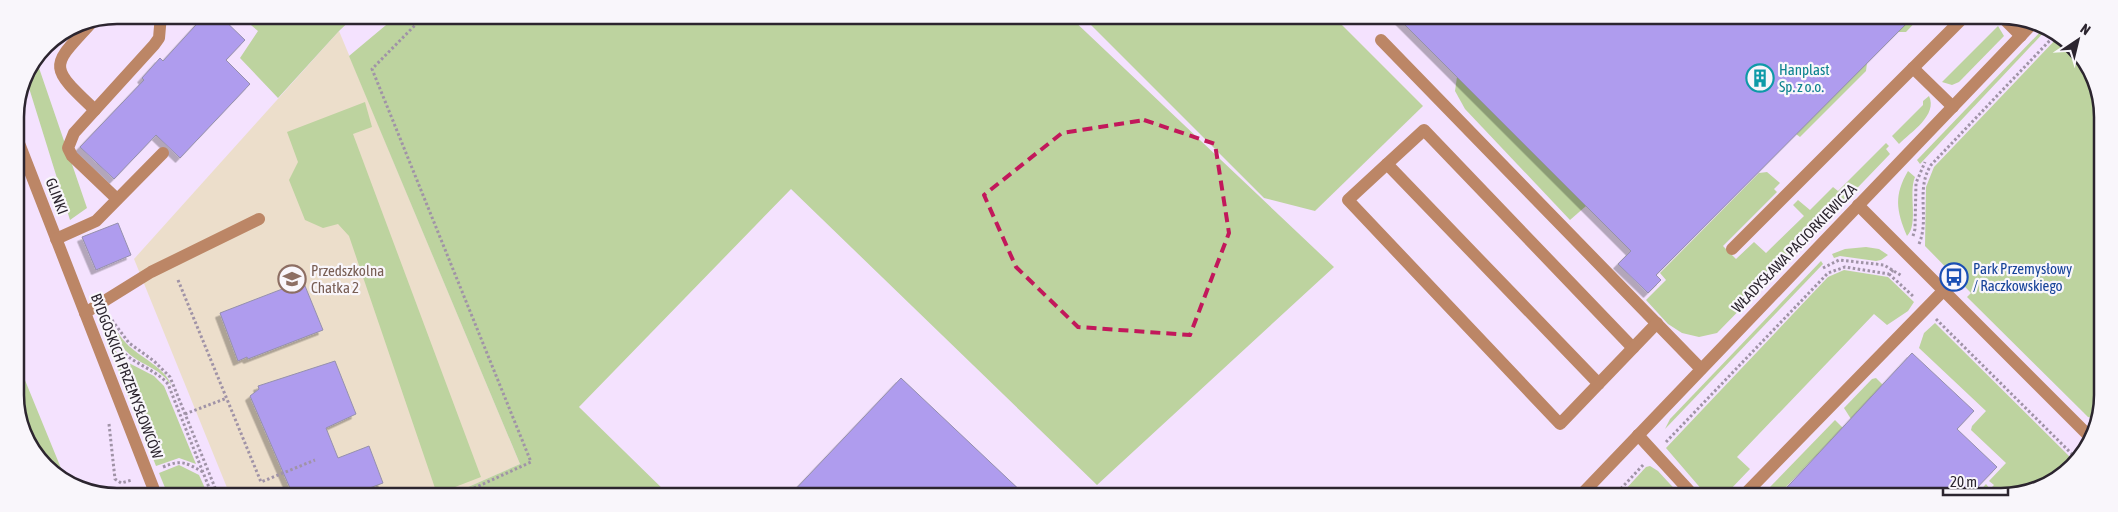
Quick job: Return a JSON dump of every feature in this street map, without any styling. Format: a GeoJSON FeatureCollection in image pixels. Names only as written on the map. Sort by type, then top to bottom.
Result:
{"type":"FeatureCollection","features":[{"type":"Feature","properties":{"kind":"street"},"geometry":{"type":"LineString","coordinates":[[117,200],[72,156],[68,148],[74,133],[154,45],[159,38],[161,24]]}},
{"type":"Feature","properties":{"kind":"street"},"geometry":{"type":"LineString","coordinates":[[1732,249],[1957,24]]}},
{"type":"Feature","properties":{"kind":"street"},"geometry":{"type":"LineString","coordinates":[[2010,25],[2021,36]]}},
{"type":"Feature","properties":{"kind":"street","name":"WŁADYSŁAWA PACIORKIEWICZA"},"geometry":{"type":"LineString","coordinates":[[1588,488],[2028,28]]}},
{"type":"Feature","properties":{"kind":"street"},"geometry":{"type":"LineString","coordinates":[[85,30],[64,53],[60,64],[60,73],[66,82],[95,110]]}},
{"type":"Feature","properties":{"kind":"street"},"geometry":{"type":"LineString","coordinates":[[1381,40],[1701,369]]}},
{"type":"Feature","properties":{"kind":"street"},"geometry":{"type":"LineString","coordinates":[[1913,68],[1952,107]]}},
{"type":"Feature","properties":{"kind":"street"},"geometry":{"type":"LineString","coordinates":[[1633,348],[1424,130],[1348,200],[1560,424],[1599,384],[1657,323]]}},
{"type":"Feature","properties":{"kind":"street"},"geometry":{"type":"LineString","coordinates":[[56,238],[96,221],[163,153]]}},
{"type":"Feature","properties":{"kind":"street","name":"GLINKI"},"geometry":{"type":"LineString","coordinates":[[24,157],[68,269]]}},
{"type":"Feature","properties":{"kind":"street"},"geometry":{"type":"LineString","coordinates":[[1387,164],[1599,384]]}},
{"type":"Feature","properties":{"kind":"street"},"geometry":{"type":"LineString","coordinates":[[1858,206],[2086,433]]}},
{"type":"Feature","properties":{"kind":"street"},"geometry":{"type":"LineString","coordinates":[[85,313],[151,272],[259,219]]}},
{"type":"Feature","properties":{"kind":"street","name":"BYDGOSKICH PRZEMYSŁOWCÓW"},"geometry":{"type":"LineString","coordinates":[[68,269],[153,488]]}},
{"type":"Feature","properties":{"kind":"street"},"geometry":{"type":"LineString","coordinates":[[1750,488],[1943,291]]}},
{"type":"Feature","properties":{"kind":"street"},"geometry":{"type":"LineString","coordinates":[[1638,435],[1688,488]]}},
{"type":"Feature","properties":{"kind":"path"},"geometry":{"type":"LineString","coordinates":[[416,24],[372,69],[532,462],[474,488]]}},
{"type":"Feature","properties":{"kind":"path"},"geometry":{"type":"LineString","coordinates":[[1918,245],[1922,228],[1922,186],[1931,165],[2052,39]]}},
{"type":"Feature","properties":{"kind":"path"},"geometry":{"type":"LineString","coordinates":[[1889,274],[1913,235],[1915,229],[1916,183],[1928,159]]}},
{"type":"Feature","properties":{"kind":"path"},"geometry":{"type":"LineString","coordinates":[[1918,245],[1925,252]]}},
{"type":"Feature","properties":{"kind":"path"},"geometry":{"type":"LineString","coordinates":[[1821,269],[1839,260],[1884,265],[1918,245]]}},
{"type":"Feature","properties":{"kind":"path"},"geometry":{"type":"LineString","coordinates":[[1622,488],[1828,273],[1845,267],[1889,274],[2073,455]]}},
{"type":"Feature","properties":{"kind":"path"},"geometry":{"type":"LineString","coordinates":[[178,280],[261,482],[315,460]]}},
{"type":"Feature","properties":{"kind":"path"},"geometry":{"type":"LineString","coordinates":[[100,305],[129,343],[154,361],[170,377],[215,488]]}},
{"type":"Feature","properties":{"kind":"path"},"geometry":{"type":"LineString","coordinates":[[114,340],[126,356],[156,374],[168,384],[209,488]]}},
{"type":"Feature","properties":{"kind":"path"},"geometry":{"type":"LineString","coordinates":[[185,414],[227,398]]}},
{"type":"Feature","properties":{"kind":"highlighted area"},"geometry":{"type":"Polygon","coordinates":[[[1144,120],[1215,144],[1229,233],[1190,335],[1078,327],[1016,267],[984,195],[1062,133],[1144,120]]]}},
{"type":"Feature","properties":{"kind":"shaded area","name":"Przedszkolna Chatka 2"},"geometry":{"type":"Polygon","coordinates":[[[339,31],[520,464],[466,488],[227,488],[134,259],[339,31]]]}},
{"type":"Feature","properties":{"kind":"green space"},"geometry":{"type":"Polygon","coordinates":[[[250,24],[346,24],[278,98],[240,58],[258,31],[250,24]]]}},
{"type":"Feature","properties":{"kind":"green space"},"geometry":{"type":"Polygon","coordinates":[[[387,24],[1077,24],[1334,267],[1097,485],[791,189],[579,407],[662,488],[466,488],[520,464],[349,56],[387,24]]]}},
{"type":"Feature","properties":{"kind":"green space"},"geometry":{"type":"Polygon","coordinates":[[[1090,24],[1341,24],[1423,106],[1315,211],[1264,198],[1090,24]]]}},
{"type":"Feature","properties":{"kind":"green space"},"geometry":{"type":"Polygon","coordinates":[[[1906,24],[1913,24],[1906,32],[1898,32],[1906,24]]]}},
{"type":"Feature","properties":{"kind":"green space"},"geometry":{"type":"Polygon","coordinates":[[[1998,26],[2004,36],[1959,82],[1952,85],[1942,82],[1998,26]]]}},
{"type":"Feature","properties":{"kind":"green space"},"geometry":{"type":"Polygon","coordinates":[[[2040,32],[2043,34],[1920,164],[1917,160],[2040,32]]]}},
{"type":"Feature","properties":{"kind":"green space"},"geometry":{"type":"Polygon","coordinates":[[[2053,42],[2053,65],[2078,65],[2089,87],[2094,111],[2094,401],[2091,418],[2088,417],[1967,297],[1971,293],[1925,246],[1926,187],[1934,167],[2053,42]]]}},
{"type":"Feature","properties":{"kind":"green space"},"geometry":{"type":"Polygon","coordinates":[[[1867,63],[1866,71],[1800,137],[1796,134],[1867,63]]]}},
{"type":"Feature","properties":{"kind":"green space"},"geometry":{"type":"Polygon","coordinates":[[[38,66],[87,208],[70,220],[29,87],[38,66]]]}},
{"type":"Feature","properties":{"kind":"green space"},"geometry":{"type":"Polygon","coordinates":[[[1457,77],[1586,206],[1570,220],[1465,109],[1455,91],[1457,77]]]}},
{"type":"Feature","properties":{"kind":"green space"},"geometry":{"type":"Polygon","coordinates":[[[1929,96],[1931,103],[1927,116],[1899,144],[1892,136],[1923,105],[1923,101],[1929,96]]]}},
{"type":"Feature","properties":{"kind":"green space"},"geometry":{"type":"Polygon","coordinates":[[[365,102],[372,127],[353,134],[481,477],[453,488],[435,488],[349,236],[338,224],[323,228],[305,220],[289,180],[298,162],[287,132],[365,102]]]}},
{"type":"Feature","properties":{"kind":"green space"},"geometry":{"type":"Polygon","coordinates":[[[1886,143],[1889,146],[1886,149],[1890,154],[1812,235],[1807,230],[1797,239],[1803,245],[1717,333],[1699,337],[1682,333],[1668,324],[1646,300],[1666,280],[1660,273],[1759,173],[1767,172],[1780,183],[1774,189],[1777,192],[1723,246],[1736,259],[1754,242],[1766,253],[1804,216],[1793,205],[1798,200],[1810,210],[1833,187],[1838,191],[1886,143]]]}},
{"type":"Feature","properties":{"kind":"green space"},"geometry":{"type":"Polygon","coordinates":[[[1908,171],[1915,177],[1912,191],[1912,224],[1911,231],[1907,236],[1898,203],[1900,188],[1908,171]]]}},
{"type":"Feature","properties":{"kind":"green space"},"geometry":{"type":"Polygon","coordinates":[[[1866,247],[1879,249],[1888,255],[1876,261],[1840,256],[1834,258],[1832,254],[1845,249],[1866,247]]]}},
{"type":"Feature","properties":{"kind":"green space"},"geometry":{"type":"Polygon","coordinates":[[[1821,261],[1823,264],[1665,429],[1670,419],[1821,261]]]}},
{"type":"Feature","properties":{"kind":"green space"},"geometry":{"type":"Polygon","coordinates":[[[1844,270],[1888,277],[1914,302],[1908,311],[1887,325],[1874,314],[1737,457],[1750,469],[1732,488],[1700,488],[1666,448],[1828,277],[1844,270]]]}},
{"type":"Feature","properties":{"kind":"green space"},"geometry":{"type":"Polygon","coordinates":[[[102,310],[126,343],[157,367],[172,386],[161,374],[132,356],[122,347],[102,310]]]}},
{"type":"Feature","properties":{"kind":"green space"},"geometry":{"type":"Polygon","coordinates":[[[98,318],[117,353],[127,362],[154,376],[164,386],[196,464],[179,458],[156,466],[98,318]]]}},
{"type":"Feature","properties":{"kind":"green space"},"geometry":{"type":"Polygon","coordinates":[[[1935,323],[2070,458],[2053,473],[2037,481],[2007,488],[1991,488],[1994,485],[1989,481],[2006,463],[1971,430],[1972,426],[1986,411],[1919,348],[1924,333],[1935,323]]]}},
{"type":"Feature","properties":{"kind":"green space"},"geometry":{"type":"Polygon","coordinates":[[[24,378],[62,470],[43,452],[31,431],[25,407],[24,378]]]}},
{"type":"Feature","properties":{"kind":"green space"},"geometry":{"type":"Polygon","coordinates":[[[1876,378],[1882,384],[1881,387],[1851,419],[1844,408],[1872,379],[1876,378]]]}},
{"type":"Feature","properties":{"kind":"green space"},"geometry":{"type":"Polygon","coordinates":[[[1835,420],[1843,428],[1785,488],[1770,487],[1835,420]]]}},
{"type":"Feature","properties":{"kind":"green space"},"geometry":{"type":"Polygon","coordinates":[[[179,465],[199,475],[205,488],[165,488],[159,473],[179,465]]]}},
{"type":"Feature","properties":{"kind":"green space"},"geometry":{"type":"Polygon","coordinates":[[[1650,466],[1658,471],[1674,488],[1627,488],[1646,467],[1650,466]]]}},
{"type":"Feature","properties":{"kind":"building"},"geometry":{"type":"Polygon","coordinates":[[[197,24],[228,24],[245,40],[226,60],[250,84],[180,158],[156,135],[114,179],[80,147],[144,80],[142,78],[160,58],[163,61],[197,24]]]}},
{"type":"Feature","properties":{"kind":"building"},"geometry":{"type":"Polygon","coordinates":[[[1404,24],[1906,24],[1656,275],[1661,280],[1648,293],[1618,264],[1631,251],[1404,24]]]}},
{"type":"Feature","properties":{"kind":"building"},"geometry":{"type":"Polygon","coordinates":[[[118,223],[131,255],[96,270],[82,237],[118,223]]]}},
{"type":"Feature","properties":{"kind":"building"},"geometry":{"type":"Polygon","coordinates":[[[303,281],[323,330],[248,359],[247,357],[238,361],[220,313],[303,281]]]}},
{"type":"Feature","properties":{"kind":"building"},"geometry":{"type":"Polygon","coordinates":[[[1912,353],[1974,411],[1957,429],[1997,467],[1977,488],[1786,488],[1912,353]]]}},
{"type":"Feature","properties":{"kind":"building"},"geometry":{"type":"Polygon","coordinates":[[[335,361],[356,414],[326,428],[338,458],[369,446],[383,483],[370,488],[290,488],[250,396],[259,389],[258,386],[335,361]]]}},
{"type":"Feature","properties":{"kind":"building"},"geometry":{"type":"Polygon","coordinates":[[[901,378],[1018,488],[797,488],[901,378]]]}},
{"type":"Feature","properties":{"kind":"place","name":"Hanplast Sp. z o.o."},"geometry":{"type":"Point","coordinates":[1760,78]}},
{"type":"Feature","properties":{"kind":"place","name":"Park Przemysłowy / Raczkowskiego"},"geometry":{"type":"Point","coordinates":[1954,277]}},
{"type":"Feature","properties":{"kind":"place","name":"Przedszkolna Chatka 2"},"geometry":{"type":"Point","coordinates":[292,279]}}]}
